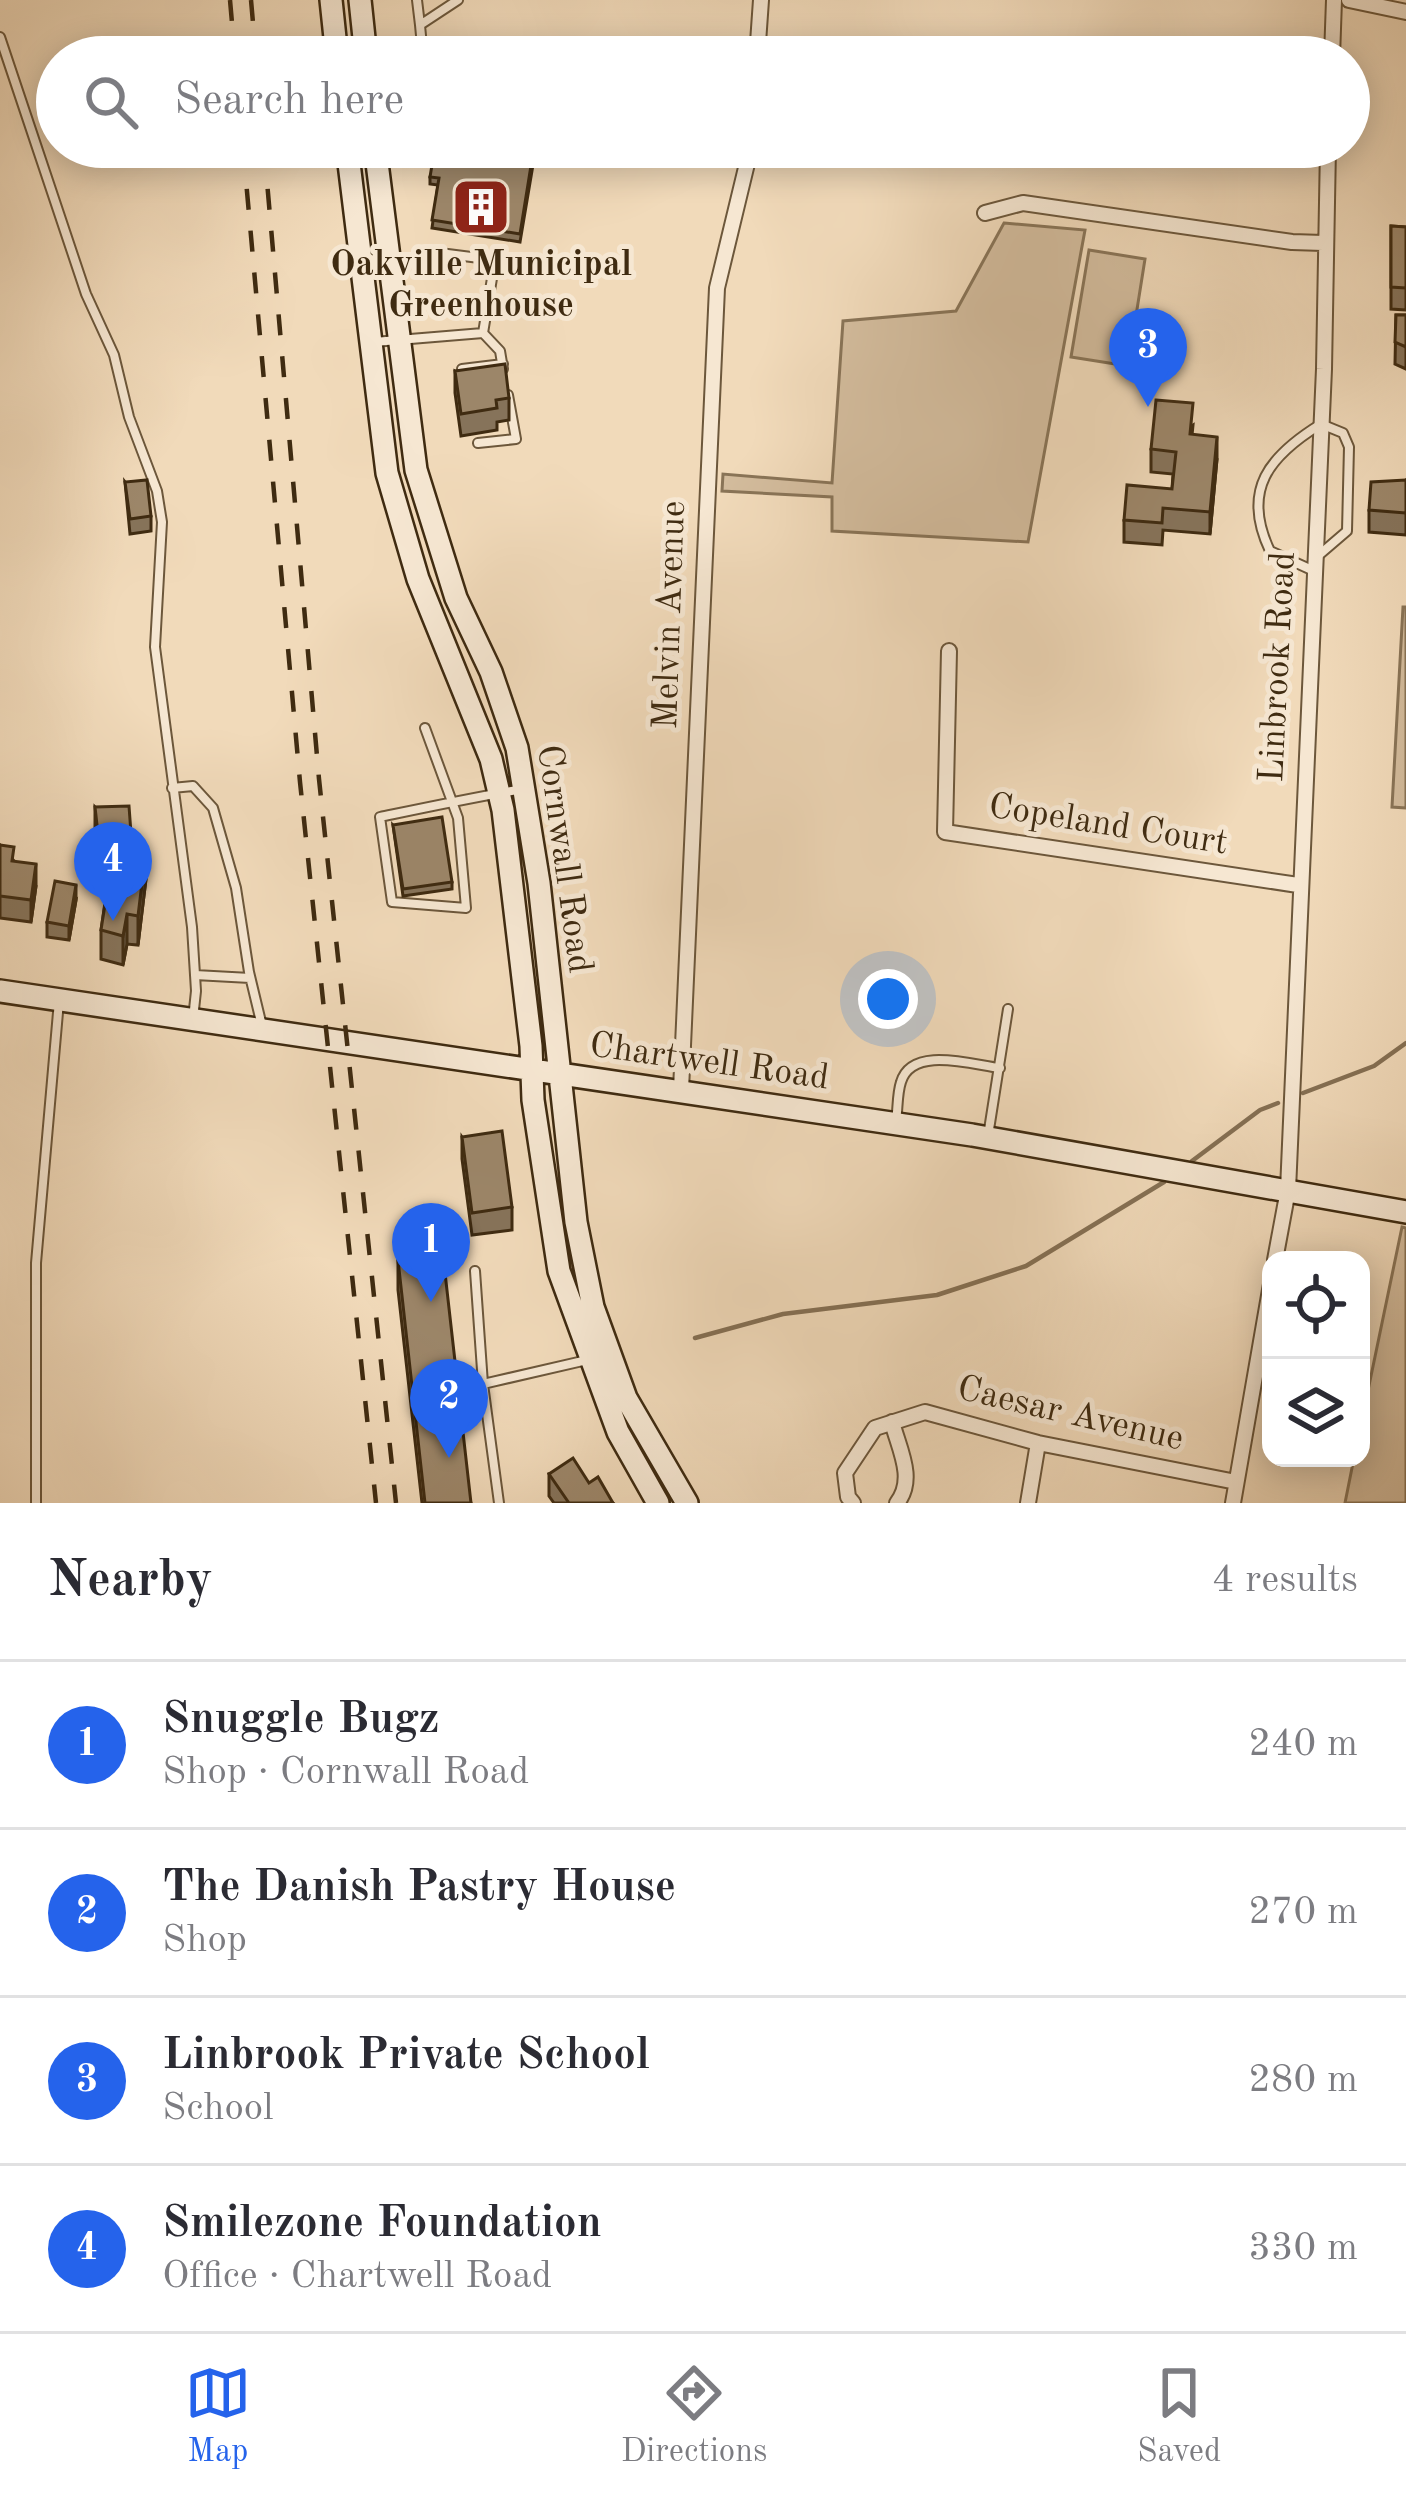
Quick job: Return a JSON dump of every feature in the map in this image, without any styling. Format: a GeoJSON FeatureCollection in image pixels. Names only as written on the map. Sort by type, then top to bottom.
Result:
{"type":"FeatureCollection","features":[{"type":"Feature","properties":{"kind":"main road"},"geometry":{"type":"LineString","coordinates":[[331,0],[335,36]]}},
{"type":"Feature","properties":{"kind":"main road"},"geometry":{"type":"LineString","coordinates":[[360,0],[364,36]]}},
{"type":"Feature","properties":{"kind":"main road","name":"Cornwall Road"},"geometry":{"type":"LineString","coordinates":[[349,168],[387,473],[418,579],[475,712],[499,793],[559,1271],[618,1432],[658,1503]]}},
{"type":"Feature","properties":{"kind":"main road","name":"Cornwall Road"},"geometry":{"type":"LineString","coordinates":[[377,168],[416,470],[456,598],[491,672],[517,748],[538,883],[576,1222],[593,1307],[626,1398],[687,1503]]}},
{"type":"Feature","properties":{"kind":"main road","name":"Chartwell Road"},"geometry":{"type":"LineString","coordinates":[[0,991],[896,1123],[1406,1212]]}},
{"type":"Feature","properties":{"kind":"street"},"geometry":{"type":"LineString","coordinates":[[758,36],[761,0]]}},
{"type":"Feature","properties":{"kind":"street"},"geometry":{"type":"LineString","coordinates":[[1333,36],[1334,0]]}},
{"type":"Feature","properties":{"kind":"street"},"geometry":{"type":"LineString","coordinates":[[1349,0],[1406,12]]}},
{"type":"Feature","properties":{"kind":"street","name":"Melvin Avenue"},"geometry":{"type":"LineString","coordinates":[[681,1090],[717,287],[746,168]]}},
{"type":"Feature","properties":{"kind":"street","name":"Linbrook Road"},"geometry":{"type":"LineString","coordinates":[[1277,1251],[1288,1190],[1321,424],[1327,168]]}},
{"type":"Feature","properties":{"kind":"street"},"geometry":{"type":"LineString","coordinates":[[985,213],[1023,203],[1323,243]]}},
{"type":"Feature","properties":{"kind":"street","name":"Copeland Court"},"geometry":{"type":"LineString","coordinates":[[949,651],[946,832],[1298,885]]}},
{"type":"Feature","properties":{"kind":"street"},"geometry":{"type":"LineString","coordinates":[[1233,1503],[1262,1335]]}},
{"type":"Feature","properties":{"kind":"street","name":"Caesar Avenue"},"geometry":{"type":"LineString","coordinates":[[892,1422],[926,1412],[1038,1443],[1236,1482]]}},
{"type":"Feature","properties":{"kind":"street"},"geometry":{"type":"LineString","coordinates":[[853,1503],[844,1484],[845,1473],[875,1428],[892,1422],[907,1478],[907,1488],[897,1503]]}},
{"type":"Feature","properties":{"kind":"street"},"geometry":{"type":"LineString","coordinates":[[1028,1503],[1038,1443]]}},
{"type":"Feature","properties":{"kind":"lane"},"geometry":{"type":"LineString","coordinates":[[417,0],[421,36]]}},
{"type":"Feature","properties":{"kind":"lane"},"geometry":{"type":"LineString","coordinates":[[420,25],[458,0]]}},
{"type":"Feature","properties":{"kind":"lane"},"geometry":{"type":"LineString","coordinates":[[0,37],[36,145]]}},
{"type":"Feature","properties":{"kind":"lane"},"geometry":{"type":"LineString","coordinates":[[44,168],[86,294],[114,355],[129,417],[157,491],[162,521],[155,647],[195,975],[192,1021]]}},
{"type":"Feature","properties":{"kind":"lane"},"geometry":{"type":"LineString","coordinates":[[432,252],[495,260],[483,333]]}},
{"type":"Feature","properties":{"kind":"lane"},"geometry":{"type":"LineString","coordinates":[[368,343],[483,333]]}},
{"type":"Feature","properties":{"kind":"lane"},"geometry":{"type":"LineString","coordinates":[[478,443],[515,439],[500,351],[483,333]]}},
{"type":"Feature","properties":{"kind":"lane"},"geometry":{"type":"LineString","coordinates":[[462,369],[502,364]]}},
{"type":"Feature","properties":{"kind":"lane"},"geometry":{"type":"LineString","coordinates":[[1321,424],[1342,433],[1349,447],[1346,531],[1314,565],[1270,551],[1259,527],[1258,503],[1268,467],[1291,443],[1321,424]]}},
{"type":"Feature","properties":{"kind":"lane"},"geometry":{"type":"LineString","coordinates":[[424,728],[454,802],[466,908],[392,902],[380,817],[454,802],[499,793],[524,789]]}},
{"type":"Feature","properties":{"kind":"lane"},"geometry":{"type":"LineString","coordinates":[[172,788],[193,786],[213,808],[236,888],[264,1032]]}},
{"type":"Feature","properties":{"kind":"lane"},"geometry":{"type":"LineString","coordinates":[[195,975],[250,978]]}},
{"type":"Feature","properties":{"kind":"lane"},"geometry":{"type":"LineString","coordinates":[[36,1503],[36,1263],[59,1000]]}},
{"type":"Feature","properties":{"kind":"lane"},"geometry":{"type":"LineString","coordinates":[[988,1138],[1008,1009]]}},
{"type":"Feature","properties":{"kind":"lane"},"geometry":{"type":"LineString","coordinates":[[896,1123],[901,1082],[913,1066],[934,1059],[1000,1068]]}},
{"type":"Feature","properties":{"kind":"lane"},"geometry":{"type":"LineString","coordinates":[[475,1271],[483,1384],[499,1503]]}},
{"type":"Feature","properties":{"kind":"lane"},"geometry":{"type":"LineString","coordinates":[[483,1384],[590,1359]]}},
{"type":"Feature","properties":{"kind":"shaded area"},"geometry":{"type":"Polygon","coordinates":[[[1004,223],[1085,230],[1028,542],[832,531],[832,497],[722,491],[723,474],[832,483],[843,321],[956,311],[1004,223]]]}},
{"type":"Feature","properties":{"kind":"shaded area"},"geometry":{"type":"Polygon","coordinates":[[[1089,250],[1145,259],[1128,366],[1071,357],[1089,250]]]}},
{"type":"Feature","properties":{"kind":"shaded area"},"geometry":{"type":"Polygon","coordinates":[[[1406,607],[1406,808],[1392,807],[1406,607]]]}},
{"type":"Feature","properties":{"kind":"shaded area"},"geometry":{"type":"Polygon","coordinates":[[[1402,1227],[1406,1228],[1406,1503],[1345,1503],[1352,1467],[1370,1467],[1370,1381],[1402,1227]]]}},
{"type":"Feature","properties":{"kind":"building","name":"Oakville Municipal Greenhouse"},"geometry":{"type":"Polygon","coordinates":[[[432,168],[531,168],[520,234],[432,220],[439,178],[430,177],[432,168]]]}},
{"type":"Feature","properties":{"kind":"building"},"geometry":{"type":"Polygon","coordinates":[[[1391,226],[1406,227],[1406,288],[1391,287],[1391,226]]]}},
{"type":"Feature","properties":{"kind":"building"},"geometry":{"type":"Polygon","coordinates":[[[1396,315],[1406,315],[1406,347],[1395,342],[1396,315]]]}},
{"type":"Feature","properties":{"kind":"building"},"geometry":{"type":"Polygon","coordinates":[[[505,364],[509,398],[496,400],[497,408],[461,414],[455,371],[505,364]]]}},
{"type":"Feature","properties":{"kind":"building"},"geometry":{"type":"Polygon","coordinates":[[[1156,400],[1193,403],[1190,434],[1217,437],[1210,512],[1163,508],[1162,523],[1124,520],[1127,485],[1172,489],[1176,452],[1151,449],[1156,400]]]}},
{"type":"Feature","properties":{"kind":"building"},"geometry":{"type":"Polygon","coordinates":[[[147,480],[151,516],[130,519],[125,482],[147,480]]]}},
{"type":"Feature","properties":{"kind":"building"},"geometry":{"type":"Polygon","coordinates":[[[1406,480],[1406,513],[1369,510],[1371,482],[1406,480]]]}},
{"type":"Feature","properties":{"kind":"building"},"geometry":{"type":"Polygon","coordinates":[[[129,806],[132,847],[146,850],[138,916],[127,914],[123,936],[101,930],[113,853],[100,852],[95,807],[129,806]]]}},
{"type":"Feature","properties":{"kind":"building"},"geometry":{"type":"Polygon","coordinates":[[[442,817],[452,882],[403,889],[393,825],[442,817]]]}},
{"type":"Feature","properties":{"kind":"building"},"geometry":{"type":"Polygon","coordinates":[[[0,845],[14,847],[12,861],[36,864],[31,900],[0,896],[0,845]]]}},
{"type":"Feature","properties":{"kind":"building"},"geometry":{"type":"Polygon","coordinates":[[[55,881],[76,885],[69,926],[47,922],[55,881]]]}},
{"type":"Feature","properties":{"kind":"building"},"geometry":{"type":"Polygon","coordinates":[[[502,1131],[512,1207],[472,1213],[462,1137],[502,1131]]]}},
{"type":"Feature","properties":{"kind":"building"},"geometry":{"type":"Polygon","coordinates":[[[443,1255],[471,1503],[425,1503],[398,1260],[443,1255]]]}},
{"type":"Feature","properties":{"kind":"building"},"geometry":{"type":"Polygon","coordinates":[[[573,1458],[589,1483],[598,1477],[613,1503],[569,1503],[549,1474],[573,1458]]]}},
{"type":"Feature","properties":{"kind":"waterway"},"geometry":{"type":"LineString","coordinates":[[1303,1093],[1374,1066],[1406,1043]]}},
{"type":"Feature","properties":{"kind":"waterway"},"geometry":{"type":"LineString","coordinates":[[1192,1161],[1260,1110],[1278,1103]]}},
{"type":"Feature","properties":{"kind":"waterway"},"geometry":{"type":"LineString","coordinates":[[695,1338],[783,1314],[937,1295],[1026,1266],[1164,1182]]}},
{"type":"Feature","properties":{"kind":"railway"},"geometry":{"type":"LineString","coordinates":[[230,0],[233,36]]}},
{"type":"Feature","properties":{"kind":"railway"},"geometry":{"type":"LineString","coordinates":[[251,0],[254,36]]}},
{"type":"Feature","properties":{"kind":"railway"},"geometry":{"type":"LineString","coordinates":[[245,168],[300,782],[376,1503]]}},
{"type":"Feature","properties":{"kind":"railway"},"geometry":{"type":"LineString","coordinates":[[266,168],[319,779],[396,1503]]}},
{"type":"Feature","properties":{"kind":"place","name":"Oakville Municipal Greenhouse"},"geometry":{"type":"Point","coordinates":[481,207]}},
{"type":"Feature","properties":{"kind":"place","name":"Linbrook Private School"},"geometry":{"type":"Point","coordinates":[1148,407]}},
{"type":"Feature","properties":{"kind":"place","name":"Smilezone Foundation"},"geometry":{"type":"Point","coordinates":[113,921]}},
{"type":"Feature","properties":{"kind":"place","name":"Snuggle Bugz"},"geometry":{"type":"Point","coordinates":[431,1302]}},
{"type":"Feature","properties":{"kind":"place","name":"The Danish Pastry House"},"geometry":{"type":"Point","coordinates":[449,1458]}}]}
